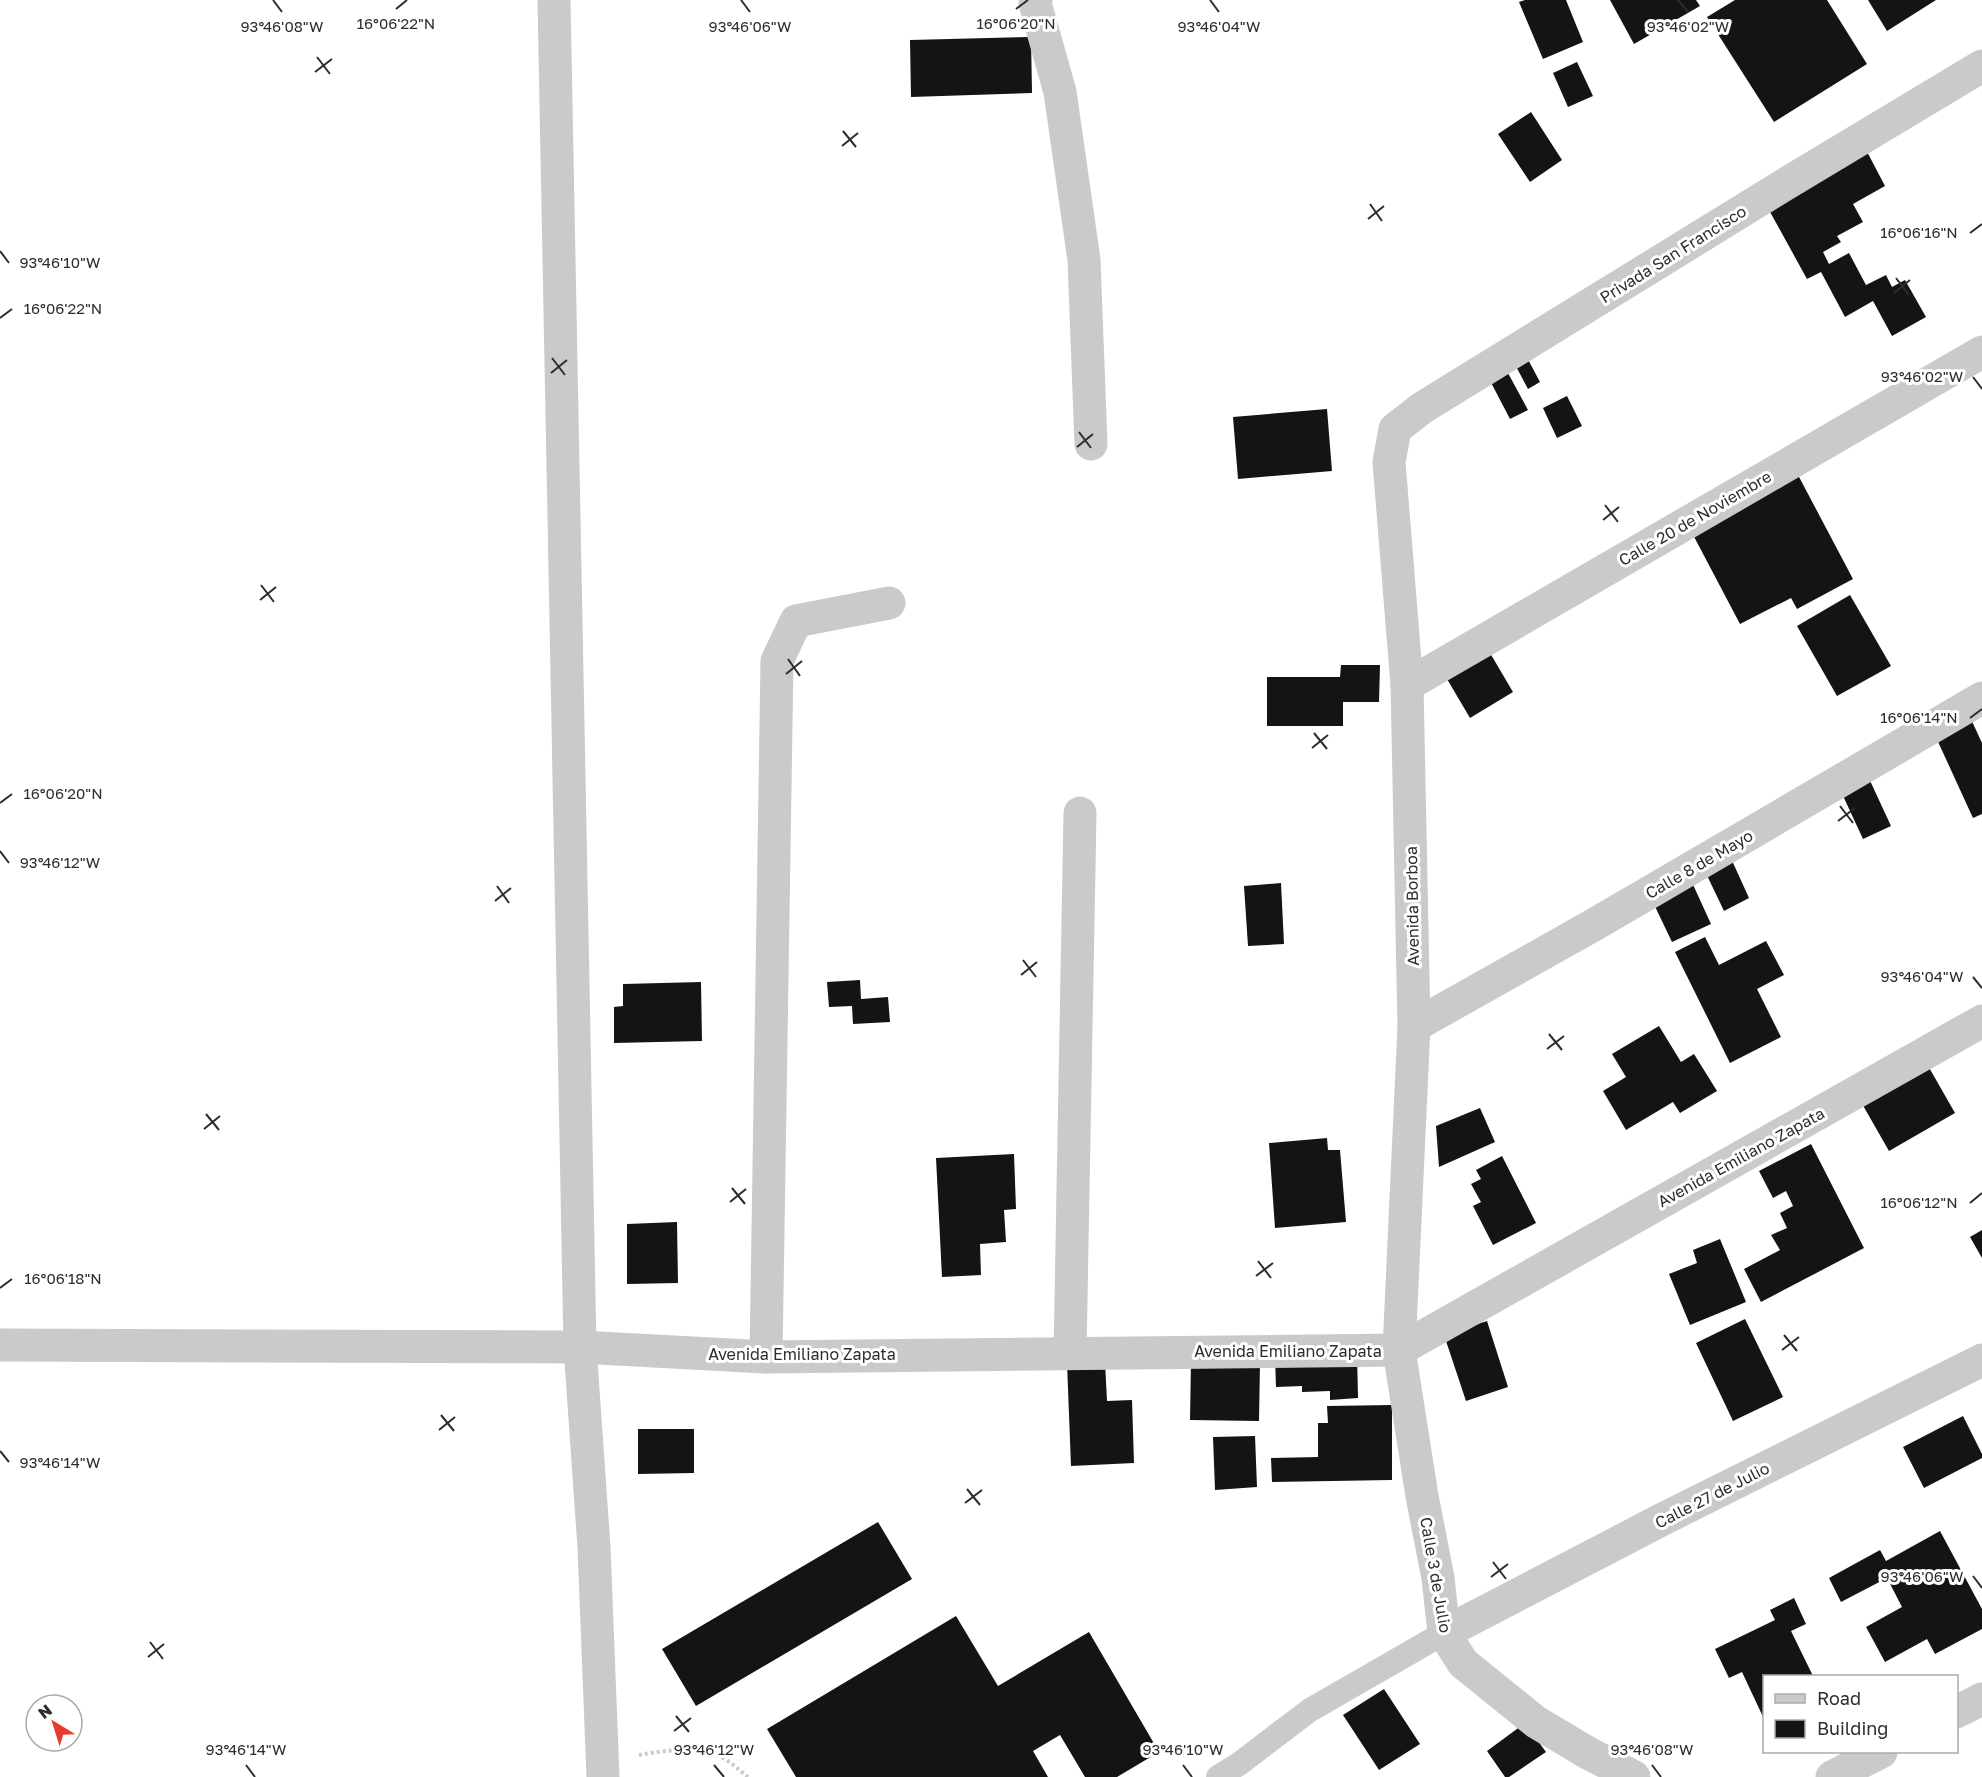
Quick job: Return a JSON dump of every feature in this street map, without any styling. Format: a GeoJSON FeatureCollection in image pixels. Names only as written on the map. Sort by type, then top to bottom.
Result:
{"type":"FeatureCollection","features":[{"type":"Feature","properties":{"kind":"street"},"geometry":{"type":"LineString","coordinates":[[554,0],[580,1347],[594,1547],[603,1772]]}},
{"type":"Feature","properties":{"kind":"street"},"geometry":{"type":"LineString","coordinates":[[1036,0],[1060,92],[1084,260],[1091,444]]}},
{"type":"Feature","properties":{"kind":"street","name":"Privada San Francisco"},"geometry":{"type":"LineString","coordinates":[[1389,462],[1395,429],[1422,408],[1982,66]]}},
{"type":"Feature","properties":{"kind":"street","name":"Calle 20 de Noviembre"},"geometry":{"type":"LineString","coordinates":[[1407,685],[1982,352]]}},
{"type":"Feature","properties":{"kind":"street","name":"Avenida Borboa"},"geometry":{"type":"LineString","coordinates":[[1389,462],[1407,685],[1414,1026],[1399,1350]]}},
{"type":"Feature","properties":{"kind":"street"},"geometry":{"type":"LineString","coordinates":[[766,1357],[777,661],[796,621],[889,603]]}},
{"type":"Feature","properties":{"kind":"street","name":"Calle 8 de Mayo"},"geometry":{"type":"LineString","coordinates":[[1414,1026],[1597,923],[1982,698]]}},
{"type":"Feature","properties":{"kind":"street"},"geometry":{"type":"LineString","coordinates":[[1070,1353],[1080,813]]}},
{"type":"Feature","properties":{"kind":"street","name":"Avenida Emiliano Zapata"},"geometry":{"type":"LineString","coordinates":[[0,1345],[580,1347],[766,1357],[1399,1350],[1982,1021]]}},
{"type":"Feature","properties":{"kind":"street","name":"Calle 3 de Julio"},"geometry":{"type":"LineString","coordinates":[[1399,1350],[1422,1496],[1438,1578],[1444,1633],[1464,1663],[1536,1722],[1634,1777]]}},
{"type":"Feature","properties":{"kind":"street","name":"Calle 27 de Julio"},"geometry":{"type":"LineString","coordinates":[[1444,1633],[1672,1515],[1982,1360]]}},
{"type":"Feature","properties":{"kind":"street"},"geometry":{"type":"LineString","coordinates":[[1958,1711],[1982,1699]]}},
{"type":"Feature","properties":{"kind":"street"},"geometry":{"type":"LineString","coordinates":[[1832,1777],[1879,1753]]}},
{"type":"Feature","properties":{"kind":"lane"},"geometry":{"type":"LineString","coordinates":[[1218,1777],[1239,1764],[1310,1710],[1444,1633]]}},
{"type":"Feature","properties":{"kind":"path"},"geometry":{"type":"LineString","coordinates":[[603,1772],[637,1755],[667,1750],[696,1751],[724,1759],[748,1777]]}},
{"type":"Feature","properties":{"kind":"building"},"geometry":{"type":"Polygon","coordinates":[[[1566,0],[1583,42],[1543,59],[1519,2],[1566,0]]]}},
{"type":"Feature","properties":{"kind":"building"},"geometry":{"type":"Polygon","coordinates":[[[1610,0],[1696,0],[1700,6],[1634,44],[1610,0]]]}},
{"type":"Feature","properties":{"kind":"building"},"geometry":{"type":"Polygon","coordinates":[[[1735,0],[1827,0],[1867,64],[1774,122],[1707,17],[1735,0]]]}},
{"type":"Feature","properties":{"kind":"building"},"geometry":{"type":"Polygon","coordinates":[[[1868,0],[1936,0],[1887,31],[1868,0]]]}},
{"type":"Feature","properties":{"kind":"building"},"geometry":{"type":"Polygon","coordinates":[[[1031,37],[1032,93],[911,97],[910,40],[1031,37]]]}},
{"type":"Feature","properties":{"kind":"building"},"geometry":{"type":"Polygon","coordinates":[[[1577,62],[1593,96],[1568,107],[1553,73],[1577,62]]]}},
{"type":"Feature","properties":{"kind":"building"},"geometry":{"type":"Polygon","coordinates":[[[1531,112],[1562,160],[1530,182],[1498,134],[1531,112]]]}},
{"type":"Feature","properties":{"kind":"building"},"geometry":{"type":"Polygon","coordinates":[[[1863,144],[1885,186],[1853,204],[1863,222],[1837,236],[1841,242],[1823,252],[1829,264],[1849,253],[1866,285],[1886,275],[1892,287],[1905,280],[1926,317],[1892,336],[1873,301],[1845,317],[1821,272],[1807,279],[1769,210],[1863,144]]]}},
{"type":"Feature","properties":{"kind":"building"},"geometry":{"type":"Polygon","coordinates":[[[1523,350],[1540,382],[1528,389],[1511,357],[1523,350]]]}},
{"type":"Feature","properties":{"kind":"building"},"geometry":{"type":"Polygon","coordinates":[[[1502,362],[1528,410],[1510,419],[1485,371],[1502,362]]]}},
{"type":"Feature","properties":{"kind":"building"},"geometry":{"type":"Polygon","coordinates":[[[1567,396],[1582,426],[1557,438],[1543,408],[1567,396]]]}},
{"type":"Feature","properties":{"kind":"building"},"geometry":{"type":"Polygon","coordinates":[[[1327,409],[1332,471],[1238,479],[1233,417],[1327,409]]]}},
{"type":"Feature","properties":{"kind":"building"},"geometry":{"type":"Polygon","coordinates":[[[1798,475],[1853,579],[1797,609],[1791,598],[1740,624],[1691,531],[1798,475]]]}},
{"type":"Feature","properties":{"kind":"building"},"geometry":{"type":"Polygon","coordinates":[[[1850,595],[1891,666],[1837,696],[1797,626],[1850,595]]]}},
{"type":"Feature","properties":{"kind":"building"},"geometry":{"type":"Polygon","coordinates":[[[1490,653],[1513,692],[1470,718],[1447,679],[1490,653]]]}},
{"type":"Feature","properties":{"kind":"building"},"geometry":{"type":"Polygon","coordinates":[[[1341,665],[1380,665],[1379,702],[1343,702],[1343,726],[1267,726],[1267,677],[1340,677],[1341,665]]]}},
{"type":"Feature","properties":{"kind":"building"},"geometry":{"type":"Polygon","coordinates":[[[1970,717],[1982,743],[1982,814],[1973,818],[1934,733],[1970,717]]]}},
{"type":"Feature","properties":{"kind":"building"},"geometry":{"type":"Polygon","coordinates":[[[1866,772],[1891,826],[1863,839],[1838,785],[1866,772]]]}},
{"type":"Feature","properties":{"kind":"building"},"geometry":{"type":"Polygon","coordinates":[[[1729,854],[1749,898],[1724,911],[1703,867],[1729,854]]]}},
{"type":"Feature","properties":{"kind":"building"},"geometry":{"type":"Polygon","coordinates":[[[1690,878],[1711,924],[1672,942],[1650,896],[1690,878]]]}},
{"type":"Feature","properties":{"kind":"building"},"geometry":{"type":"Polygon","coordinates":[[[1281,883],[1284,944],[1248,946],[1244,886],[1281,883]]]}},
{"type":"Feature","properties":{"kind":"building"},"geometry":{"type":"Polygon","coordinates":[[[1705,937],[1719,965],[1766,941],[1784,975],[1757,989],[1781,1037],[1730,1063],[1675,952],[1705,937]]]}},
{"type":"Feature","properties":{"kind":"building"},"geometry":{"type":"Polygon","coordinates":[[[860,980],[861,999],[888,997],[890,1022],[853,1024],[852,1006],[829,1007],[827,982],[860,980]]]}},
{"type":"Feature","properties":{"kind":"building"},"geometry":{"type":"Polygon","coordinates":[[[701,982],[702,1041],[614,1043],[614,1007],[623,1006],[623,984],[701,982]]]}},
{"type":"Feature","properties":{"kind":"building"},"geometry":{"type":"Polygon","coordinates":[[[1659,1026],[1681,1062],[1694,1054],[1717,1091],[1680,1113],[1673,1102],[1626,1130],[1603,1091],[1626,1077],[1612,1054],[1659,1026]]]}},
{"type":"Feature","properties":{"kind":"building"},"geometry":{"type":"Polygon","coordinates":[[[1927,1064],[1955,1113],[1889,1151],[1861,1102],[1927,1064]]]}},
{"type":"Feature","properties":{"kind":"building"},"geometry":{"type":"Polygon","coordinates":[[[1480,1108],[1495,1142],[1439,1167],[1436,1126],[1480,1108]]]}},
{"type":"Feature","properties":{"kind":"building"},"geometry":{"type":"Polygon","coordinates":[[[1327,1138],[1328,1150],[1340,1150],[1346,1222],[1275,1228],[1269,1143],[1327,1138]]]}},
{"type":"Feature","properties":{"kind":"building"},"geometry":{"type":"Polygon","coordinates":[[[1811,1144],[1864,1248],[1761,1302],[1744,1269],[1780,1250],[1771,1235],[1787,1228],[1780,1213],[1793,1206],[1786,1191],[1773,1198],[1759,1171],[1811,1144]]]}},
{"type":"Feature","properties":{"kind":"building"},"geometry":{"type":"Polygon","coordinates":[[[1014,1154],[1016,1209],[1004,1210],[1006,1242],[980,1244],[981,1275],[942,1277],[936,1158],[1014,1154]]]}},
{"type":"Feature","properties":{"kind":"building"},"geometry":{"type":"Polygon","coordinates":[[[1502,1156],[1536,1223],[1493,1245],[1473,1206],[1481,1202],[1471,1184],[1481,1179],[1476,1170],[1502,1156]]]}},
{"type":"Feature","properties":{"kind":"building"},"geometry":{"type":"Polygon","coordinates":[[[677,1222],[678,1283],[627,1284],[627,1224],[677,1222]]]}},
{"type":"Feature","properties":{"kind":"building"},"geometry":{"type":"Polygon","coordinates":[[[1982,1230],[1982,1258],[1970,1237],[1982,1230]]]}},
{"type":"Feature","properties":{"kind":"building"},"geometry":{"type":"Polygon","coordinates":[[[1720,1239],[1746,1302],[1690,1325],[1669,1274],[1697,1263],[1693,1250],[1720,1239]]]}},
{"type":"Feature","properties":{"kind":"building"},"geometry":{"type":"Polygon","coordinates":[[[1745,1319],[1783,1397],[1733,1421],[1696,1343],[1745,1319]]]}},
{"type":"Feature","properties":{"kind":"building"},"geometry":{"type":"Polygon","coordinates":[[[1487,1321],[1508,1387],[1466,1401],[1444,1335],[1487,1321]]]}},
{"type":"Feature","properties":{"kind":"building"},"geometry":{"type":"Polygon","coordinates":[[[1357,1353],[1358,1398],[1330,1400],[1330,1391],[1302,1392],[1302,1386],[1276,1387],[1275,1357],[1357,1353]]]}},
{"type":"Feature","properties":{"kind":"building"},"geometry":{"type":"Polygon","coordinates":[[[1191,1361],[1260,1362],[1259,1421],[1190,1420],[1191,1361]]]}},
{"type":"Feature","properties":{"kind":"building"},"geometry":{"type":"Polygon","coordinates":[[[1105,1362],[1107,1401],[1132,1400],[1134,1463],[1071,1466],[1067,1363],[1105,1362]]]}},
{"type":"Feature","properties":{"kind":"building"},"geometry":{"type":"Polygon","coordinates":[[[1392,1405],[1392,1480],[1272,1482],[1271,1458],[1318,1457],[1318,1423],[1328,1423],[1327,1406],[1392,1405]]]}},
{"type":"Feature","properties":{"kind":"building"},"geometry":{"type":"Polygon","coordinates":[[[1963,1416],[1982,1458],[1924,1488],[1903,1447],[1963,1416]]]}},
{"type":"Feature","properties":{"kind":"building"},"geometry":{"type":"Polygon","coordinates":[[[638,1429],[694,1429],[694,1473],[638,1474],[638,1429]]]}},
{"type":"Feature","properties":{"kind":"building"},"geometry":{"type":"Polygon","coordinates":[[[1255,1436],[1257,1487],[1215,1490],[1213,1437],[1255,1436]]]}},
{"type":"Feature","properties":{"kind":"building"},"geometry":{"type":"Polygon","coordinates":[[[878,1522],[912,1579],[696,1706],[662,1649],[878,1522]]]}},
{"type":"Feature","properties":{"kind":"building"},"geometry":{"type":"Polygon","coordinates":[[[1940,1531],[1982,1609],[1982,1629],[1935,1654],[1927,1639],[1885,1662],[1866,1627],[1902,1607],[1887,1578],[1841,1602],[1829,1578],[1880,1550],[1886,1561],[1940,1531]]]}},
{"type":"Feature","properties":{"kind":"building"},"geometry":{"type":"Polygon","coordinates":[[[1794,1598],[1806,1624],[1791,1631],[1813,1675],[1763,1675],[1763,1717],[1742,1672],[1729,1678],[1715,1649],[1775,1620],[1770,1610],[1794,1598]]]}},
{"type":"Feature","properties":{"kind":"building"},"geometry":{"type":"Polygon","coordinates":[[[956,1616],[998,1686],[1089,1632],[1159,1752],[1117,1777],[1085,1777],[1060,1735],[1033,1751],[1048,1777],[796,1777],[767,1729],[956,1616]]]}},
{"type":"Feature","properties":{"kind":"building"},"geometry":{"type":"Polygon","coordinates":[[[1384,1689],[1420,1744],[1379,1770],[1343,1715],[1384,1689]]]}},
{"type":"Feature","properties":{"kind":"building"},"geometry":{"type":"Polygon","coordinates":[[[1525,1723],[1546,1752],[1509,1777],[1505,1777],[1487,1751],[1525,1723]]]}}]}
